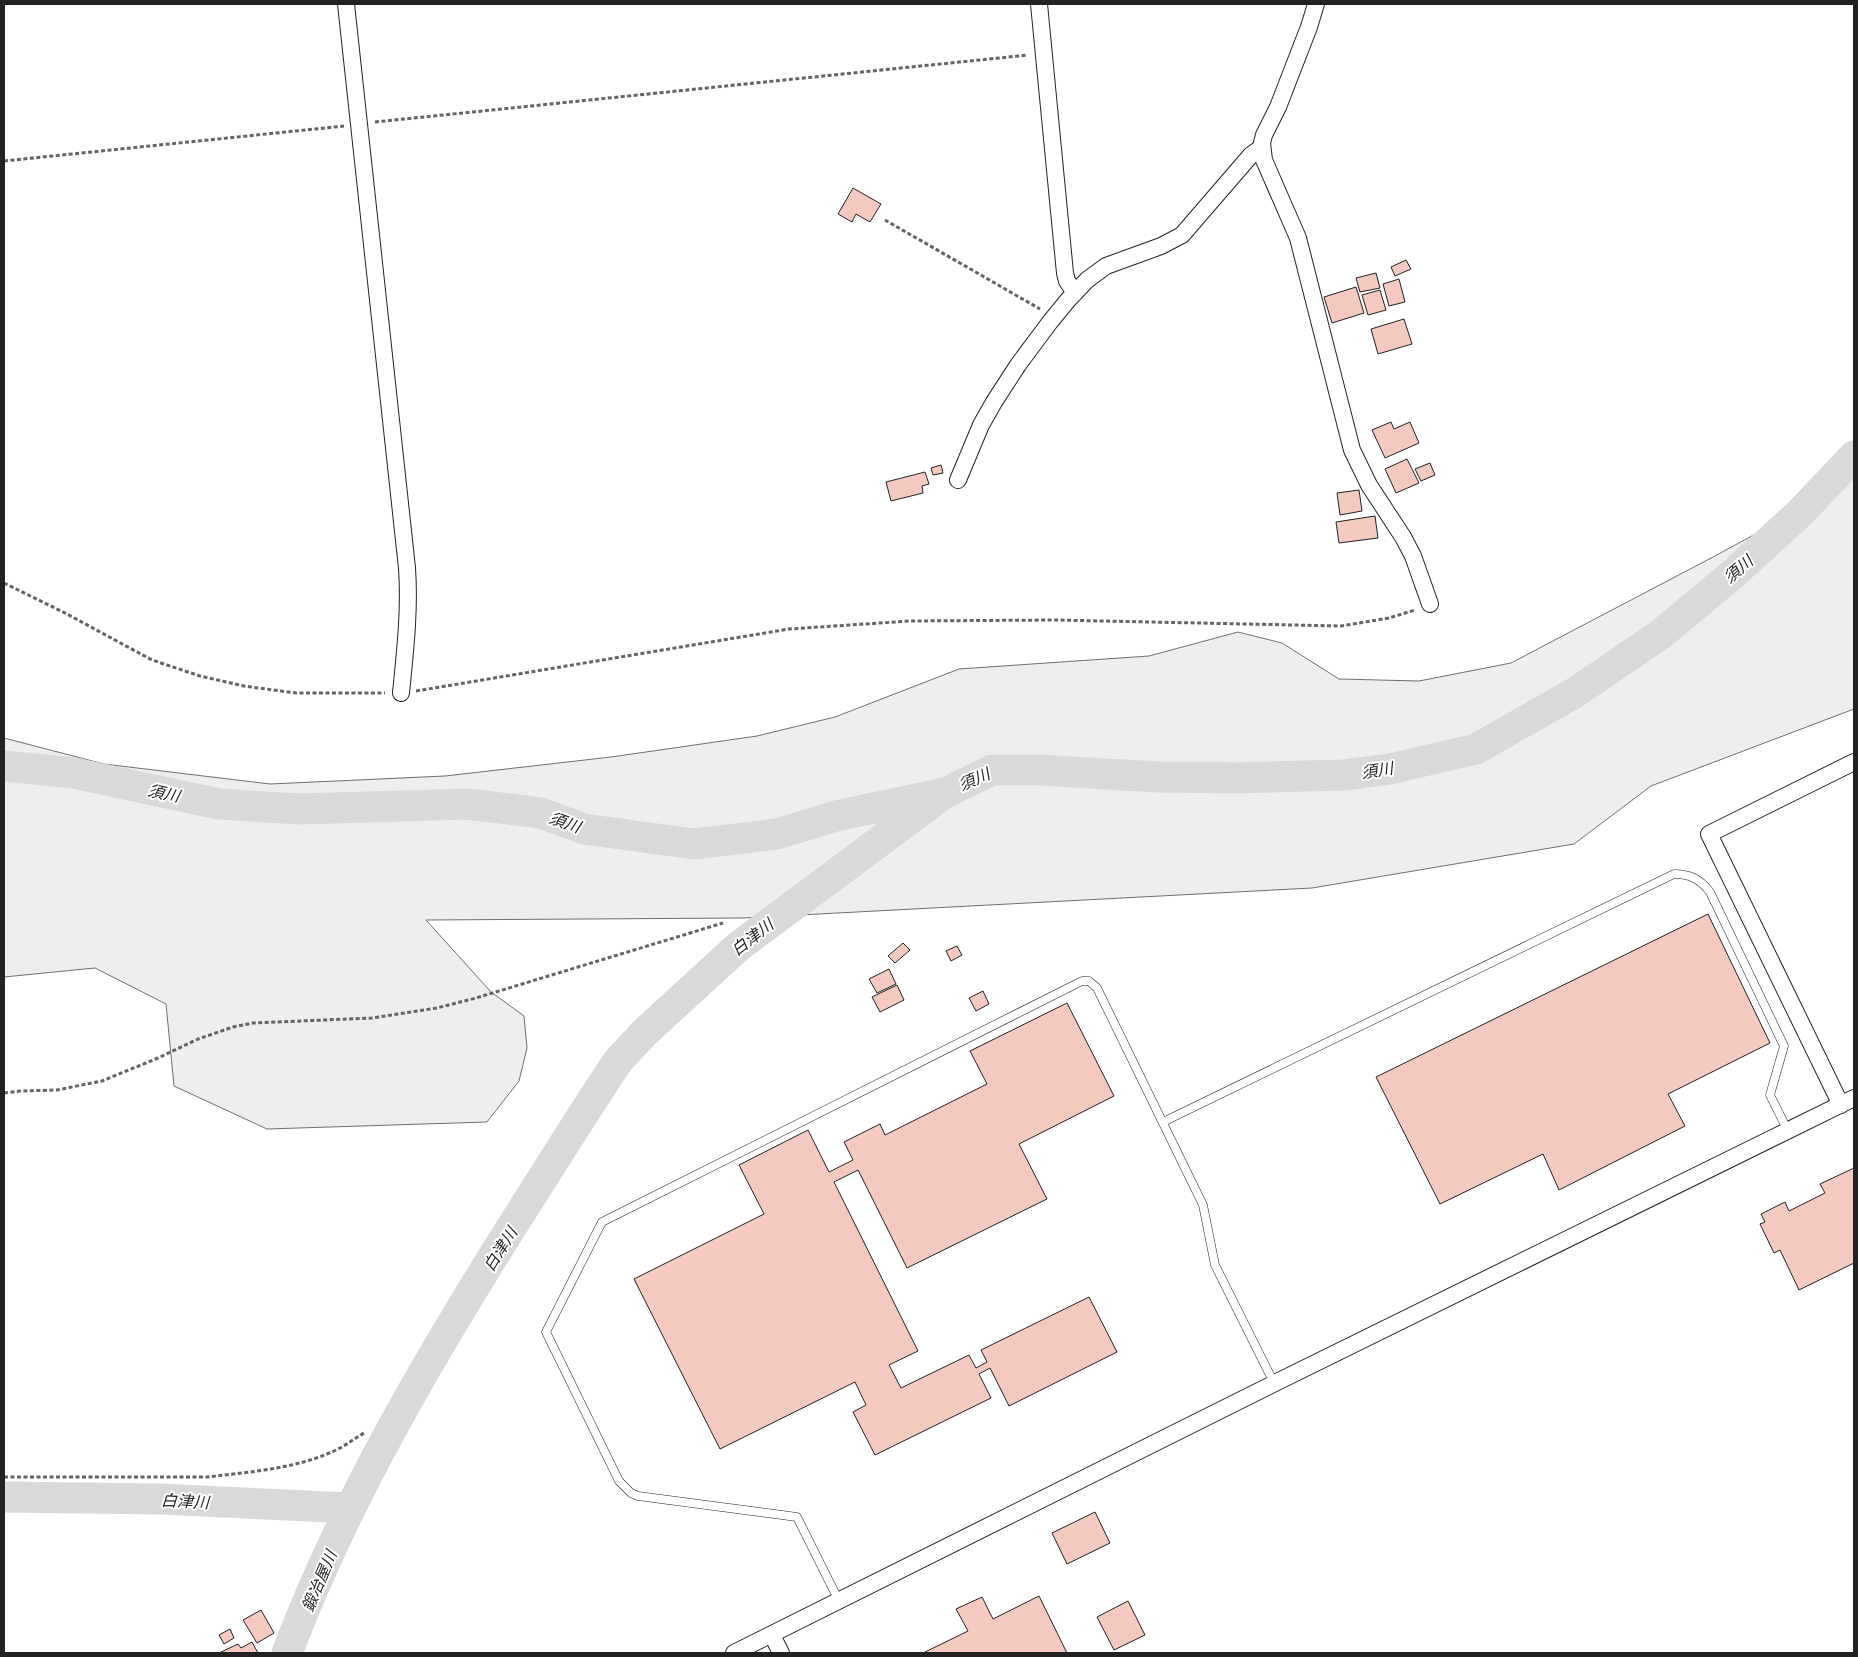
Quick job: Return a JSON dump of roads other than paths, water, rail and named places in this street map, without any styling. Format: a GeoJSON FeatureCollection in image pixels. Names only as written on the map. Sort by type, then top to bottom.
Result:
{"type":"FeatureCollection","features":[{"type":"Feature","properties":{"kind":"street"},"geometry":{"type":"LineString","coordinates":[[346,4],[409,585],[407,633],[401,693]]}},
{"type":"Feature","properties":{"kind":"street"},"geometry":{"type":"LineString","coordinates":[[1038,4],[1066,282],[1075,293]]}},
{"type":"Feature","properties":{"kind":"street"},"geometry":{"type":"LineString","coordinates":[[1316,4],[1278,107],[1264,135],[1262,147],[1264,160],[1298,238],[1352,450],[1369,485],[1406,543],[1430,604]]}},
{"type":"Feature","properties":{"kind":"street"},"geometry":{"type":"LineString","coordinates":[[958,480],[981,425],[994,402],[1018,365],[1054,317],[1075,293],[1087,280],[1106,266],[1118,260],[1161,246],[1182,235],[1251,155],[1262,147]]}},
{"type":"Feature","properties":{"kind":"street"},"geometry":{"type":"LineString","coordinates":[[734,1653],[1274,1383],[1847,1102],[1709,834],[1854,762]]}},
{"type":"Feature","properties":{"kind":"street"},"geometry":{"type":"LineString","coordinates":[[772,1635],[781,1653]]}},
{"type":"Feature","properties":{"kind":"lane"},"geometry":{"type":"LineString","coordinates":[[1163,1122],[1674,874],[1686,874],[1704,884],[1710,892],[1784,1046],[1770,1095],[1788,1131]]}},
{"type":"Feature","properties":{"kind":"lane"},"geometry":{"type":"LineString","coordinates":[[839,1601],[797,1517],[638,1496],[631,1493],[620,1482],[546,1332],[602,1222],[1082,982],[1089,981],[1097,988],[1203,1205],[1215,1265],[1274,1383]]}},
{"type":"Feature","properties":{"kind":"waterway","name":"須川"},"geometry":{"type":"LineString","coordinates":[[4,766],[74,773],[219,804],[300,809],[467,804],[541,813],[584,829],[694,844],[777,834],[836,816],[945,793],[992,770],[1038,770],[1159,777],[1237,778],[1343,775],[1390,769],[1476,749],[1576,692],[1661,634],[1733,574],[1800,513],[1854,456]]}},
{"type":"Feature","properties":{"kind":"waterway","name":"白津川"},"geometry":{"type":"LineString","coordinates":[[287,1653],[335,1540],[362,1485],[421,1377],[484,1272],[618,1061],[644,1033],[739,946],[938,798]]}},
{"type":"Feature","properties":{"kind":"waterway","name":"白津川"},"geometry":{"type":"LineString","coordinates":[[4,1497],[159,1499],[350,1508]]}},
{"type":"Feature","properties":{"kind":"water label","name":"鍛冶屋川"},"geometry":{"type":"Point","coordinates":[319,1581]}}]}
